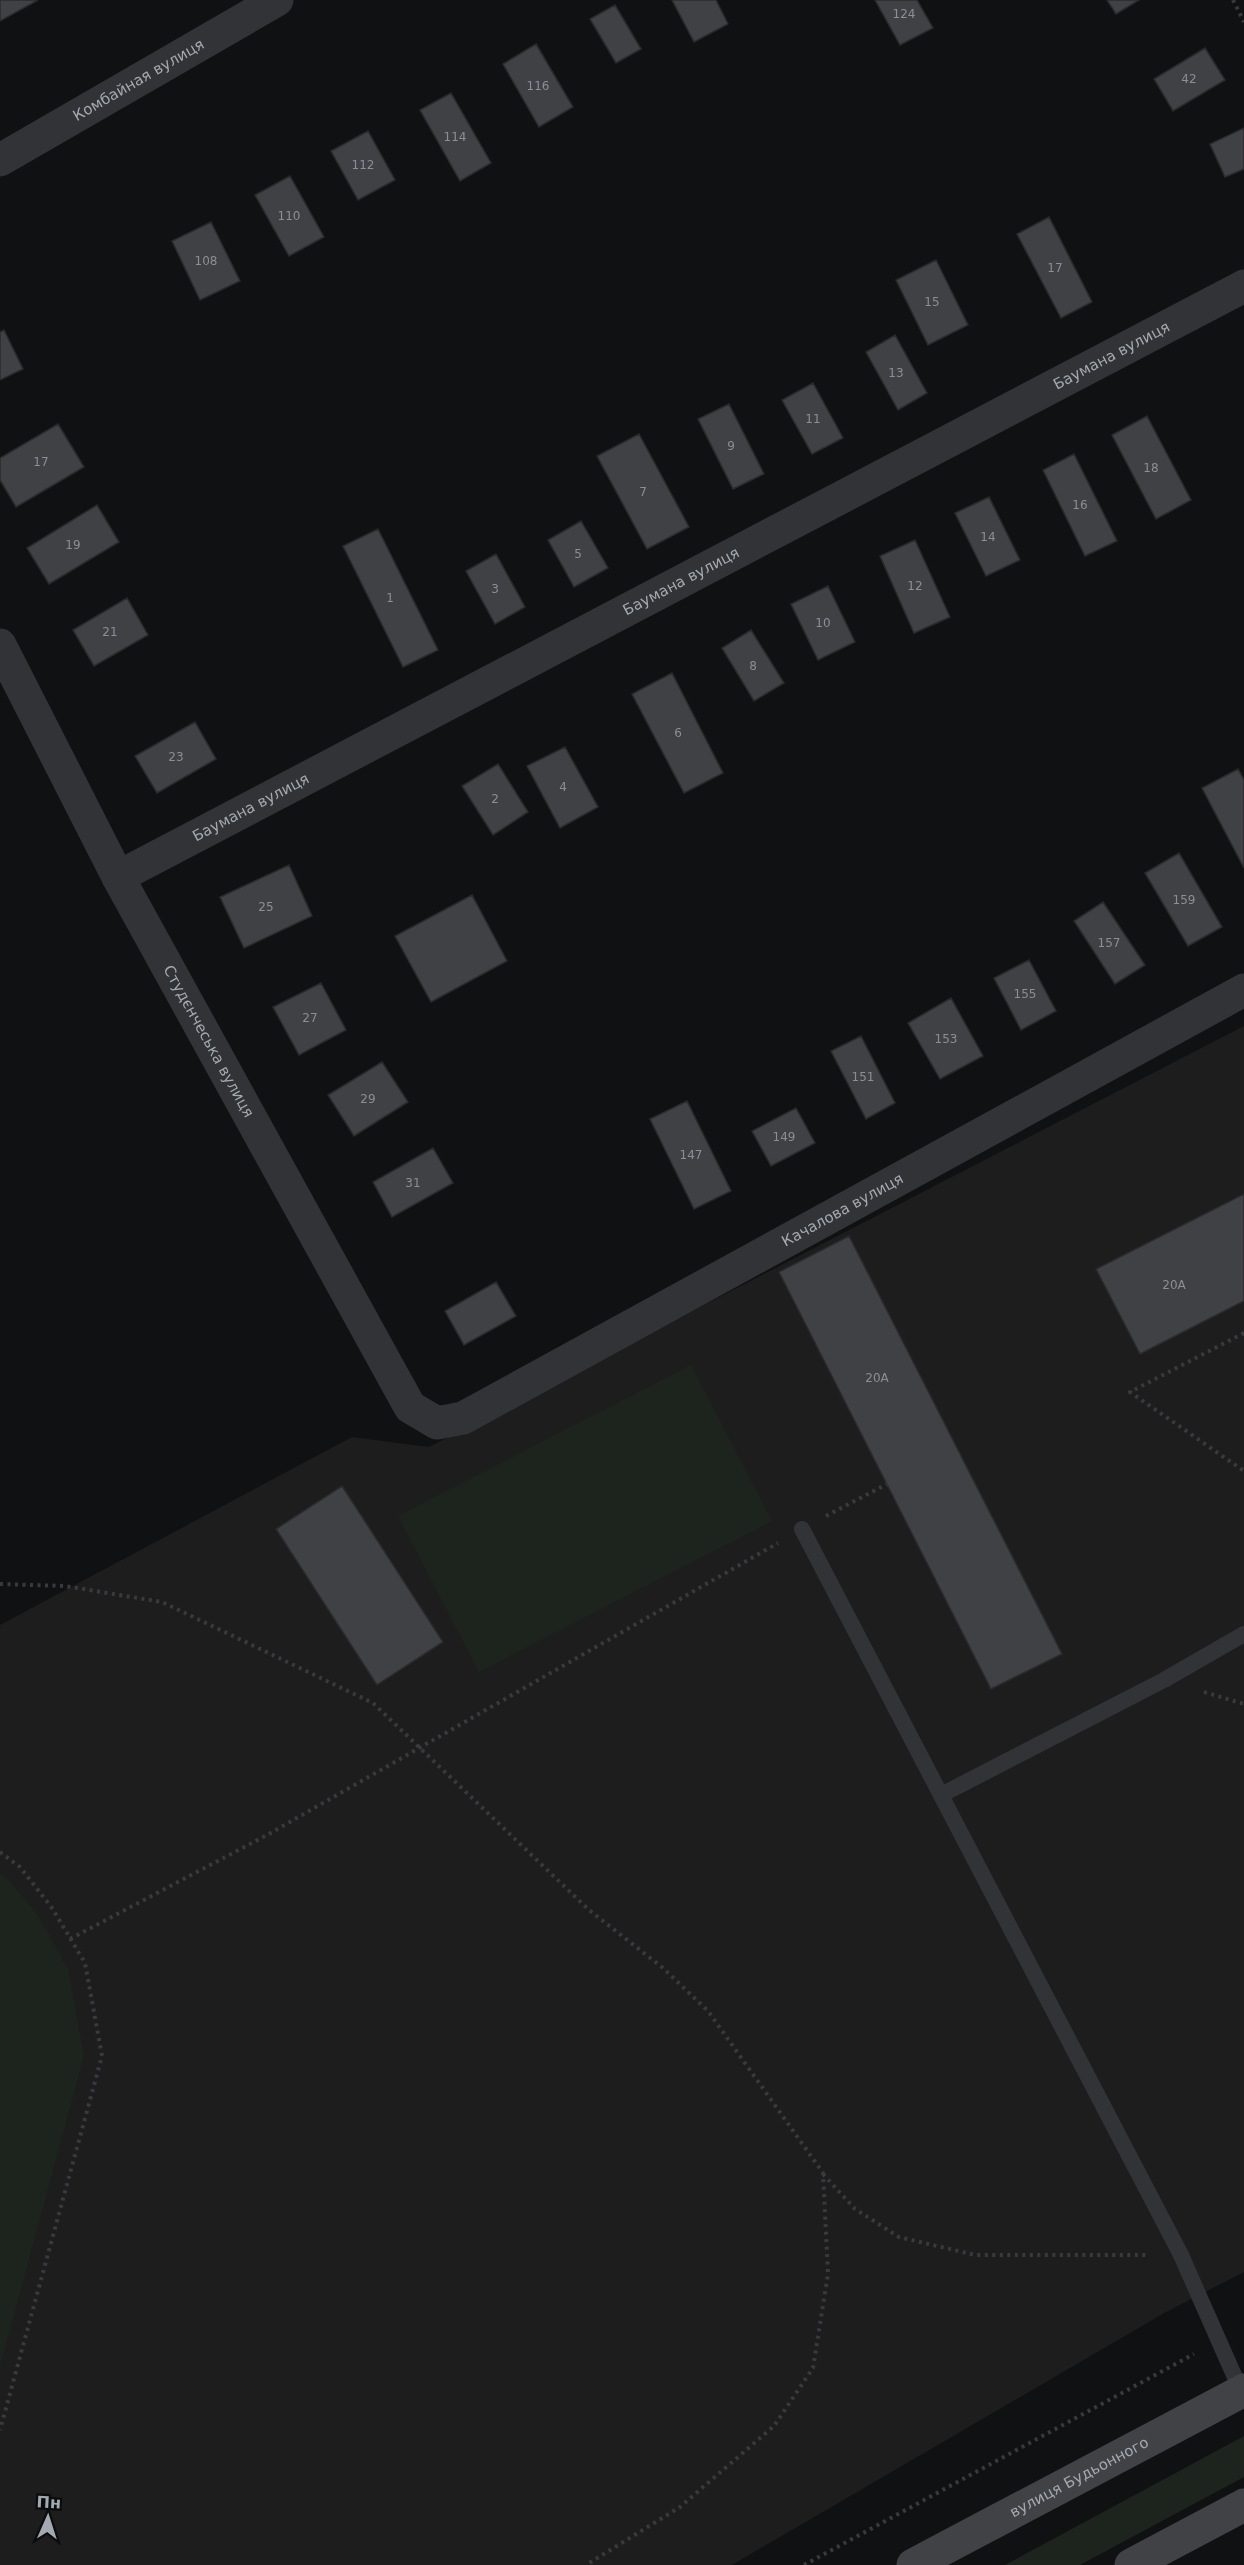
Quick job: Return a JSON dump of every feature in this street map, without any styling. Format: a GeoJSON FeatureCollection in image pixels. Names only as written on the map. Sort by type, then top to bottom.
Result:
{"type":"FeatureCollection","features":[{"type":"Feature","properties":{"kind":"main road","name":"вулиця Будьонного"},"geometry":{"type":"LineString","coordinates":[[913,2565],[1243,2391]]}},
{"type":"Feature","properties":{"kind":"main road"},"geometry":{"type":"LineString","coordinates":[[1131,2565],[1244,2505]]}},
{"type":"Feature","properties":{"kind":"street","name":"Комбайная вулиця"},"geometry":{"type":"LineString","coordinates":[[0,160],[277,0]]}},
{"type":"Feature","properties":{"kind":"street","name":"Баумана вулиця"},"geometry":{"type":"LineString","coordinates":[[118,877],[1244,286]]}},
{"type":"Feature","properties":{"kind":"street","name":"Студєнчеська вулиця"},"geometry":{"type":"LineString","coordinates":[[0,645],[118,877],[410,1407],[437,1422]]}},
{"type":"Feature","properties":{"kind":"street","name":"Качалова вулиця"},"geometry":{"type":"LineString","coordinates":[[437,1422],[463,1418],[1244,990]]}},
{"type":"Feature","properties":{"kind":"lane"},"geometry":{"type":"LineString","coordinates":[[802,1529],[1181,2255],[1243,2391]]}},
{"type":"Feature","properties":{"kind":"lane"},"geometry":{"type":"LineString","coordinates":[[941,1795],[1164,1680],[1244,1634]]}},
{"type":"Feature","properties":{"kind":"path"},"geometry":{"type":"LineString","coordinates":[[1233,0],[1244,22]]}},
{"type":"Feature","properties":{"kind":"path"},"geometry":{"type":"LineString","coordinates":[[1244,1333],[1130,1392],[1244,1471]]}},
{"type":"Feature","properties":{"kind":"path"},"geometry":{"type":"LineString","coordinates":[[70,1939],[267,1835],[802,1529],[887,1484]]}},
{"type":"Feature","properties":{"kind":"path"},"geometry":{"type":"LineString","coordinates":[[0,1584],[65,1586],[162,1602],[373,1703],[589,1910],[663,1968],[708,2011],[823,2173],[855,2209],[899,2237],[975,2255],[1181,2255]]}},
{"type":"Feature","properties":{"kind":"path"},"geometry":{"type":"LineString","coordinates":[[0,1852],[20,1867],[52,1908],[85,1963],[102,2056],[0,2430]]}},
{"type":"Feature","properties":{"kind":"path"},"geometry":{"type":"LineString","coordinates":[[586,2565],[680,2506],[774,2426],[813,2368],[828,2274],[823,2173]]}},
{"type":"Feature","properties":{"kind":"path"},"geometry":{"type":"LineString","coordinates":[[804,2565],[1219,2341]]}},
{"type":"Feature","properties":{"kind":"shaded area"},"geometry":{"type":"Polygon","coordinates":[[[1244,1026],[1244,2272],[1166,2312],[732,2565],[0,2565],[0,1625],[352,1437],[429,1447],[1244,1026]]]}},
{"type":"Feature","properties":{"kind":"shaded area"},"geometry":{"type":"Polygon","coordinates":[[[691,1365],[772,1521],[479,1672],[398,1516],[691,1365]]]}},
{"type":"Feature","properties":{"kind":"shaded area"},"geometry":{"type":"Polygon","coordinates":[[[0,1873],[8,1879],[39,1917],[68,1969],[84,2056],[0,2366],[0,1873]]]}},
{"type":"Feature","properties":{"kind":"shaded area"},"geometry":{"type":"Polygon","coordinates":[[[1244,2436],[1244,2477],[1080,2565],[1005,2565],[1244,2436]]]}},
{"type":"Feature","properties":{"kind":"building"},"geometry":{"type":"Polygon","coordinates":[[[0,0],[38,0],[0,21],[0,0]]]}},
{"type":"Feature","properties":{"kind":"building"},"geometry":{"type":"Polygon","coordinates":[[[672,0],[716,0],[728,24],[694,42],[672,0]]]}},
{"type":"Feature","properties":{"kind":"building"},"geometry":{"type":"Polygon","coordinates":[[[875,0],[917,0],[933,28],[900,45],[875,0]]]}},
{"type":"Feature","properties":{"kind":"building"},"geometry":{"type":"Polygon","coordinates":[[[1107,0],[1139,0],[1116,14],[1107,0]]]}},
{"type":"Feature","properties":{"kind":"building"},"geometry":{"type":"Polygon","coordinates":[[[615,5],[641,49],[616,63],[590,19],[615,5]]]}},
{"type":"Feature","properties":{"kind":"building"},"geometry":{"type":"Polygon","coordinates":[[[536,44],[573,107],[539,127],[503,64],[536,44]]]}},
{"type":"Feature","properties":{"kind":"building"},"geometry":{"type":"Polygon","coordinates":[[[1205,48],[1225,80],[1173,111],[1154,79],[1205,48]]]}},
{"type":"Feature","properties":{"kind":"building"},"geometry":{"type":"Polygon","coordinates":[[[451,93],[491,163],[460,181],[420,110],[451,93]]]}},
{"type":"Feature","properties":{"kind":"building"},"geometry":{"type":"Polygon","coordinates":[[[1244,128],[1244,169],[1225,177],[1210,144],[1244,128]]]}},
{"type":"Feature","properties":{"kind":"building"},"geometry":{"type":"Polygon","coordinates":[[[368,131],[395,180],[358,200],[331,151],[368,131]]]}},
{"type":"Feature","properties":{"kind":"building"},"geometry":{"type":"Polygon","coordinates":[[[290,176],[324,237],[289,256],[255,195],[290,176]]]}},
{"type":"Feature","properties":{"kind":"building"},"geometry":{"type":"Polygon","coordinates":[[[1049,217],[1092,302],[1061,318],[1017,234],[1049,217]]]}},
{"type":"Feature","properties":{"kind":"building"},"geometry":{"type":"Polygon","coordinates":[[[211,222],[240,281],[200,300],[172,241],[211,222]]]}},
{"type":"Feature","properties":{"kind":"building"},"geometry":{"type":"Polygon","coordinates":[[[936,260],[968,325],[928,345],[896,280],[936,260]]]}},
{"type":"Feature","properties":{"kind":"building"},"geometry":{"type":"Polygon","coordinates":[[[4,330],[23,369],[0,380],[0,332],[4,330]]]}},
{"type":"Feature","properties":{"kind":"building"},"geometry":{"type":"Polygon","coordinates":[[[895,335],[927,393],[898,410],[866,352],[895,335]]]}},
{"type":"Feature","properties":{"kind":"building"},"geometry":{"type":"Polygon","coordinates":[[[813,383],[843,438],[812,454],[782,400],[813,383]]]}},
{"type":"Feature","properties":{"kind":"building"},"geometry":{"type":"Polygon","coordinates":[[[729,404],[764,474],[733,489],[698,419],[729,404]]]}},
{"type":"Feature","properties":{"kind":"building"},"geometry":{"type":"Polygon","coordinates":[[[1147,416],[1191,500],[1156,519],[1112,435],[1147,416]]]}},
{"type":"Feature","properties":{"kind":"building"},"geometry":{"type":"Polygon","coordinates":[[[58,424],[84,467],[16,507],[0,480],[0,458],[58,424]]]}},
{"type":"Feature","properties":{"kind":"building"},"geometry":{"type":"Polygon","coordinates":[[[639,434],[689,527],[647,549],[597,456],[639,434]]]}},
{"type":"Feature","properties":{"kind":"building"},"geometry":{"type":"Polygon","coordinates":[[[1074,454],[1117,541],[1085,556],[1043,470],[1074,454]]]}},
{"type":"Feature","properties":{"kind":"building"},"geometry":{"type":"Polygon","coordinates":[[[989,497],[1020,560],[986,576],[955,513],[989,497]]]}},
{"type":"Feature","properties":{"kind":"building"},"geometry":{"type":"Polygon","coordinates":[[[97,505],[119,542],[49,584],[27,548],[97,505]]]}},
{"type":"Feature","properties":{"kind":"building"},"geometry":{"type":"Polygon","coordinates":[[[581,521],[608,568],[574,587],[548,540],[581,521]]]}},
{"type":"Feature","properties":{"kind":"building"},"geometry":{"type":"Polygon","coordinates":[[[378,529],[438,650],[403,667],[343,546],[378,529]]]}},
{"type":"Feature","properties":{"kind":"building"},"geometry":{"type":"Polygon","coordinates":[[[915,540],[950,617],[914,633],[880,556],[915,540]]]}},
{"type":"Feature","properties":{"kind":"building"},"geometry":{"type":"Polygon","coordinates":[[[496,554],[525,607],[495,624],[466,571],[496,554]]]}},
{"type":"Feature","properties":{"kind":"building"},"geometry":{"type":"Polygon","coordinates":[[[828,586],[855,642],[818,660],[791,604],[828,586]]]}},
{"type":"Feature","properties":{"kind":"building"},"geometry":{"type":"Polygon","coordinates":[[[127,598],[148,635],[94,666],[73,630],[127,598]]]}},
{"type":"Feature","properties":{"kind":"building"},"geometry":{"type":"Polygon","coordinates":[[[751,630],[784,683],[754,701],[722,648],[751,630]]]}},
{"type":"Feature","properties":{"kind":"building"},"geometry":{"type":"Polygon","coordinates":[[[672,673],[723,773],[684,793],[632,694],[672,673]]]}},
{"type":"Feature","properties":{"kind":"building"},"geometry":{"type":"Polygon","coordinates":[[[195,722],[216,759],[157,793],[135,756],[195,722]]]}},
{"type":"Feature","properties":{"kind":"building"},"geometry":{"type":"Polygon","coordinates":[[[565,747],[598,807],[560,828],[527,766],[565,747]]]}},
{"type":"Feature","properties":{"kind":"building"},"geometry":{"type":"Polygon","coordinates":[[[498,764],[528,812],[493,835],[462,786],[498,764]]]}},
{"type":"Feature","properties":{"kind":"building"},"geometry":{"type":"Polygon","coordinates":[[[1238,769],[1244,780],[1244,868],[1202,788],[1238,769]]]}},
{"type":"Feature","properties":{"kind":"building"},"geometry":{"type":"Polygon","coordinates":[[[1179,853],[1222,927],[1188,946],[1145,873],[1179,853]]]}},
{"type":"Feature","properties":{"kind":"building"},"geometry":{"type":"Polygon","coordinates":[[[289,865],[312,916],[244,948],[220,897],[289,865]]]}},
{"type":"Feature","properties":{"kind":"building"},"geometry":{"type":"Polygon","coordinates":[[[472,895],[507,961],[431,1002],[395,936],[472,895]]]}},
{"type":"Feature","properties":{"kind":"building"},"geometry":{"type":"Polygon","coordinates":[[[1103,902],[1145,965],[1115,984],[1074,921],[1103,902]]]}},
{"type":"Feature","properties":{"kind":"building"},"geometry":{"type":"Polygon","coordinates":[[[1029,960],[1056,1011],[1021,1030],[994,978],[1029,960]]]}},
{"type":"Feature","properties":{"kind":"building"},"geometry":{"type":"Polygon","coordinates":[[[321,983],[346,1030],[299,1055],[273,1007],[321,983]]]}},
{"type":"Feature","properties":{"kind":"building"},"geometry":{"type":"Polygon","coordinates":[[[951,998],[983,1056],[940,1079],[908,1023],[951,998]]]}},
{"type":"Feature","properties":{"kind":"building"},"geometry":{"type":"Polygon","coordinates":[[[861,1036],[895,1103],[866,1119],[831,1051],[861,1036]]]}},
{"type":"Feature","properties":{"kind":"building"},"geometry":{"type":"Polygon","coordinates":[[[382,1062],[408,1102],[354,1136],[328,1095],[382,1062]]]}},
{"type":"Feature","properties":{"kind":"building"},"geometry":{"type":"Polygon","coordinates":[[[687,1101],[731,1191],[694,1209],[650,1119],[687,1101]]]}},
{"type":"Feature","properties":{"kind":"building"},"geometry":{"type":"Polygon","coordinates":[[[796,1108],[815,1143],[771,1166],[752,1131],[796,1108]]]}},
{"type":"Feature","properties":{"kind":"building"},"geometry":{"type":"Polygon","coordinates":[[[433,1148],[453,1183],[392,1217],[373,1182],[433,1148]]]}},
{"type":"Feature","properties":{"kind":"building"},"geometry":{"type":"Polygon","coordinates":[[[1244,1194],[1244,1301],[1140,1354],[1096,1269],[1244,1194]]]}},
{"type":"Feature","properties":{"kind":"building"},"geometry":{"type":"Polygon","coordinates":[[[849,1236],[1062,1654],[991,1689],[779,1272],[849,1236]]]}},
{"type":"Feature","properties":{"kind":"building"},"geometry":{"type":"Polygon","coordinates":[[[496,1282],[516,1316],[464,1345],[445,1311],[496,1282]]]}},
{"type":"Feature","properties":{"kind":"building"},"geometry":{"type":"Polygon","coordinates":[[[342,1486],[443,1642],[377,1685],[276,1529],[342,1486]]]}}]}
